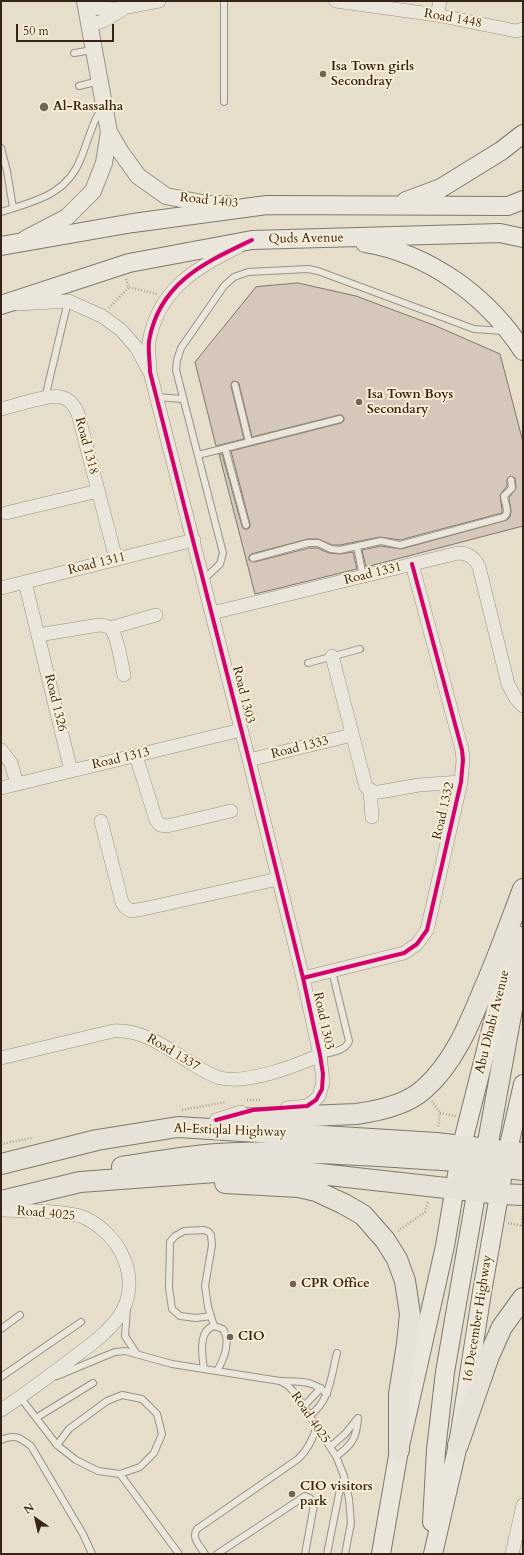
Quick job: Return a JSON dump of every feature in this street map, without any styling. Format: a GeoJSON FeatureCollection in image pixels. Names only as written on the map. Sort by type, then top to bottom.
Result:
{"type":"FeatureCollection","features":[{"type":"Feature","properties":{"kind":"main road"},"geometry":{"type":"LineString","coordinates":[[396,204],[441,188],[501,151],[523,134]]}},
{"type":"Feature","properties":{"kind":"main road"},"geometry":{"type":"LineString","coordinates":[[9,245],[133,223],[267,205],[396,204],[508,206],[523,200]]}},
{"type":"Feature","properties":{"kind":"main road","name":"Quds Avenue"},"geometry":{"type":"LineString","coordinates":[[1,305],[120,266],[178,253],[252,240],[500,233],[523,238]]}},
{"type":"Feature","properties":{"kind":"main road"},"geometry":{"type":"LineString","coordinates":[[332,238],[367,243],[394,250],[433,266],[462,285],[489,307],[512,334],[523,351]]}},
{"type":"Feature","properties":{"kind":"main road"},"geometry":{"type":"LineString","coordinates":[[178,1127],[197,1122],[216,1120],[356,1114],[375,1111],[394,1105],[424,1090],[444,1068],[474,1014],[494,967],[523,889]]}},
{"type":"Feature","properties":{"kind":"main road","name":"Abu Dhabi Avenue"},"geometry":{"type":"LineString","coordinates":[[461,1153],[523,898]]}},
{"type":"Feature","properties":{"kind":"main road"},"geometry":{"type":"LineString","coordinates":[[500,1194],[498,1160],[518,959],[515,935]]}},
{"type":"Feature","properties":{"kind":"main road"},"geometry":{"type":"LineString","coordinates":[[430,1554],[436,1450],[444,1372],[476,1191],[498,1160],[523,1084]]}},
{"type":"Feature","properties":{"kind":"main road","name":"Al-Estiqlal Highway"},"geometry":{"type":"LineString","coordinates":[[1,1164],[97,1140],[178,1127],[366,1138],[461,1153]]}},
{"type":"Feature","properties":{"kind":"main road"},"geometry":{"type":"LineString","coordinates":[[80,1182],[110,1169],[176,1158],[236,1153],[461,1153],[498,1160]]}},
{"type":"Feature","properties":{"kind":"main road"},"geometry":{"type":"LineString","coordinates":[[381,1554],[399,1450],[445,1246],[461,1153]]}},
{"type":"Feature","properties":{"kind":"main road"},"geometry":{"type":"LineString","coordinates":[[455,1189],[466,1177],[498,1160]]}},
{"type":"Feature","properties":{"kind":"main road"},"geometry":{"type":"LineString","coordinates":[[1,1201],[80,1182],[229,1171],[302,1172],[500,1194],[523,1195]]}},
{"type":"Feature","properties":{"kind":"main road"},"geometry":{"type":"LineString","coordinates":[[138,1178],[299,1187],[316,1191],[363,1215],[385,1240],[396,1259],[405,1281],[410,1314],[408,1344],[399,1394],[399,1450]]}},
{"type":"Feature","properties":{"kind":"main road","name":"16 December Highway"},"geometry":{"type":"LineString","coordinates":[[433,1554],[458,1445],[482,1292],[500,1194]]}},
{"type":"Feature","properties":{"kind":"main road"},"geometry":{"type":"LineString","coordinates":[[458,1445],[489,1356],[502,1327],[523,1298]]}},
{"type":"Feature","properties":{"kind":"street"},"geometry":{"type":"LineString","coordinates":[[90,25],[103,21],[126,8],[159,1]]}},
{"type":"Feature","properties":{"kind":"street","name":"Road 1448"},"geometry":{"type":"LineString","coordinates":[[336,1],[438,16],[503,29],[523,29]]}},
{"type":"Feature","properties":{"kind":"street"},"geometry":{"type":"LineString","coordinates":[[438,16],[440,1]]}},
{"type":"Feature","properties":{"kind":"street"},"geometry":{"type":"LineString","coordinates":[[86,4],[126,8]]}},
{"type":"Feature","properties":{"kind":"street","name":"Road 1403"},"geometry":{"type":"LineString","coordinates":[[86,4],[110,132],[120,151],[138,176],[166,196],[207,204],[267,205]]}},
{"type":"Feature","properties":{"kind":"street","name":"Road 1403"},"geometry":{"type":"LineString","coordinates":[[9,245],[67,217],[93,191],[104,163],[110,132]]}},
{"type":"Feature","properties":{"kind":"street","name":"Road 1303"},"geometry":{"type":"LineString","coordinates":[[216,1120],[253,1110],[301,1106],[312,1103],[319,1096],[323,1082],[320,1055],[303,978],[194,540],[150,372],[149,342],[156,319],[167,297],[188,276],[210,260],[252,240]]}},
{"type":"Feature","properties":{"kind":"street","name":"Road 1303"},"geometry":{"type":"LineString","coordinates":[[1,305],[68,301],[102,316],[120,330],[136,347],[150,372]]}},
{"type":"Feature","properties":{"kind":"street","name":"Road 1318"},"geometry":{"type":"LineString","coordinates":[[1,409],[45,398],[61,397],[72,403],[76,408],[116,559]]}},
{"type":"Feature","properties":{"kind":"street","name":"Road 1318"},"geometry":{"type":"LineString","coordinates":[[6,513],[98,491]]}},
{"type":"Feature","properties":{"kind":"street","name":"Road 1311"},"geometry":{"type":"LineString","coordinates":[[1,588],[194,540]]}},
{"type":"Feature","properties":{"kind":"street","name":"Road 1331"},"geometry":{"type":"LineString","coordinates":[[212,612],[458,553],[469,555],[477,562],[508,684],[516,699],[523,706]]}},
{"type":"Feature","properties":{"kind":"street","name":"Road 1332"},"geometry":{"type":"LineString","coordinates":[[303,978],[404,953],[417,944],[423,937],[426,930],[461,782],[463,766],[462,750],[412,564]]}},
{"type":"Feature","properties":{"kind":"street","name":"Road 1326"},"geometry":{"type":"LineString","coordinates":[[25,582],[71,771]]}},
{"type":"Feature","properties":{"kind":"street"},"geometry":{"type":"LineString","coordinates":[[38,635],[100,625],[110,628],[156,615]]}},
{"type":"Feature","properties":{"kind":"street"},"geometry":{"type":"LineString","coordinates":[[110,628],[114,634],[124,675]]}},
{"type":"Feature","properties":{"kind":"street"},"geometry":{"type":"LineString","coordinates":[[332,656],[364,782],[370,790],[372,817]]}},
{"type":"Feature","properties":{"kind":"street","name":"Road 1313"},"geometry":{"type":"LineString","coordinates":[[1,788],[241,730]]}},
{"type":"Feature","properties":{"kind":"street","name":"Road 1333"},"geometry":{"type":"LineString","coordinates":[[249,760],[352,735]]}},
{"type":"Feature","properties":{"kind":"street"},"geometry":{"type":"LineString","coordinates":[[1,750],[11,763],[17,784]]}},
{"type":"Feature","properties":{"kind":"street"},"geometry":{"type":"LineString","coordinates":[[136,756],[156,820],[160,825],[167,826],[231,811]]}},
{"type":"Feature","properties":{"kind":"street"},"geometry":{"type":"LineString","coordinates":[[370,790],[379,792],[461,782]]}},
{"type":"Feature","properties":{"kind":"street"},"geometry":{"type":"LineString","coordinates":[[101,821],[122,902],[130,911],[278,879]]}},
{"type":"Feature","properties":{"kind":"street","name":"Road 1337"},"geometry":{"type":"LineString","coordinates":[[1,1058],[122,1030],[146,1036],[204,1071],[219,1078],[244,1079],[269,1073],[320,1055]]}},
{"type":"Feature","properties":{"kind":"street","name":"Road 4025"},"geometry":{"type":"LineString","coordinates":[[1,1210],[66,1214],[82,1217],[95,1224],[107,1234],[117,1246],[125,1260],[129,1275],[127,1302],[118,1317],[100,1337],[1,1410]]}},
{"type":"Feature","properties":{"kind":"street"},"geometry":{"type":"LineString","coordinates":[[512,1554],[523,1505]]}},
{"type":"Feature","properties":{"kind":"lane"},"geometry":{"type":"LineString","coordinates":[[224,1],[224,102]]}},
{"type":"Feature","properties":{"kind":"lane"},"geometry":{"type":"LineString","coordinates":[[74,53],[95,50]]}},
{"type":"Feature","properties":{"kind":"lane"},"geometry":{"type":"LineString","coordinates":[[79,86],[101,81]]}},
{"type":"Feature","properties":{"kind":"lane"},"geometry":{"type":"LineString","coordinates":[[1,212],[48,196],[68,180],[81,158],[93,124],[104,102]]}},
{"type":"Feature","properties":{"kind":"lane"},"geometry":{"type":"LineString","coordinates":[[1,148],[7,171],[13,208]]}},
{"type":"Feature","properties":{"kind":"lane"},"geometry":{"type":"LineString","coordinates":[[203,580],[220,564],[223,556],[176,370],[177,360],[181,348],[228,281],[240,274],[248,272],[308,269],[318,270],[474,329],[498,330],[512,334]]}},
{"type":"Feature","properties":{"kind":"lane"},"geometry":{"type":"LineString","coordinates":[[45,398],[68,301]]}},
{"type":"Feature","properties":{"kind":"lane"},"geometry":{"type":"LineString","coordinates":[[235,385],[249,442]]}},
{"type":"Feature","properties":{"kind":"lane"},"geometry":{"type":"LineString","coordinates":[[156,397],[183,399]]}},
{"type":"Feature","properties":{"kind":"lane"},"geometry":{"type":"LineString","coordinates":[[198,455],[340,419]]}},
{"type":"Feature","properties":{"kind":"lane"},"geometry":{"type":"LineString","coordinates":[[225,448],[246,524]]}},
{"type":"Feature","properties":{"kind":"lane"},"geometry":{"type":"LineString","coordinates":[[253,558],[308,543],[322,544],[336,550],[381,541],[400,545],[504,517],[507,511],[504,496],[512,488],[511,480]]}},
{"type":"Feature","properties":{"kind":"lane"},"geometry":{"type":"LineString","coordinates":[[357,547],[363,576]]}},
{"type":"Feature","properties":{"kind":"lane"},"geometry":{"type":"LineString","coordinates":[[308,663],[360,649]]}},
{"type":"Feature","properties":{"kind":"lane"},"geometry":{"type":"LineString","coordinates":[[320,1055],[342,1049],[350,1041],[332,971]]}},
{"type":"Feature","properties":{"kind":"lane"},"geometry":{"type":"LineString","coordinates":[[211,1316],[196,1318],[180,1316],[172,1309],[169,1288],[170,1242],[175,1236],[184,1231],[204,1230],[209,1232],[211,1235],[212,1245],[206,1286],[207,1302],[214,1326]]}},
{"type":"Feature","properties":{"kind":"lane","name":"Road 4025"},"geometry":{"type":"LineString","coordinates":[[127,1302],[125,1336],[136,1353]]}},
{"type":"Feature","properties":{"kind":"lane"},"geometry":{"type":"LineString","coordinates":[[1,1329],[20,1315]]}},
{"type":"Feature","properties":{"kind":"lane"},"geometry":{"type":"LineString","coordinates":[[1,1377],[81,1322]]}},
{"type":"Feature","properties":{"kind":"lane"},"geometry":{"type":"LineString","coordinates":[[204,1369],[204,1334],[206,1330],[214,1326],[223,1329],[226,1338],[224,1357],[218,1371]]}},
{"type":"Feature","properties":{"kind":"lane","name":"Road 4025"},"geometry":{"type":"LineString","coordinates":[[38,1384],[115,1352],[125,1351],[172,1364],[280,1381],[287,1385],[317,1427],[336,1456],[344,1476],[349,1499],[351,1523],[345,1554]]}},
{"type":"Feature","properties":{"kind":"lane"},"geometry":{"type":"LineString","coordinates":[[309,1416],[320,1407],[327,1394],[337,1353]]}},
{"type":"Feature","properties":{"kind":"lane"},"geometry":{"type":"LineString","coordinates":[[280,1381],[309,1382],[321,1388],[327,1394]]}},
{"type":"Feature","properties":{"kind":"lane"},"geometry":{"type":"LineString","coordinates":[[36,1418],[93,1383]]}},
{"type":"Feature","properties":{"kind":"lane"},"geometry":{"type":"LineString","coordinates":[[303,1407],[321,1388]]}},
{"type":"Feature","properties":{"kind":"lane"},"geometry":{"type":"LineString","coordinates":[[20,1397],[57,1445],[76,1460],[98,1470],[120,1474],[140,1467],[154,1453],[162,1434],[157,1414],[142,1399],[122,1395],[107,1401],[69,1429],[57,1445]]}},
{"type":"Feature","properties":{"kind":"lane"},"geometry":{"type":"LineString","coordinates":[[330,1447],[345,1434],[358,1418],[357,1428],[349,1447],[336,1456]]}},
{"type":"Feature","properties":{"kind":"lane"},"geometry":{"type":"LineString","coordinates":[[205,1554],[195,1539],[194,1533],[197,1529],[304,1454],[317,1427]]}},
{"type":"Feature","properties":{"kind":"lane"},"geometry":{"type":"LineString","coordinates":[[1,1440],[8,1437],[19,1437],[31,1446],[83,1534],[92,1554]]}},
{"type":"Feature","properties":{"kind":"lane"},"geometry":{"type":"LineString","coordinates":[[120,1474],[179,1554]]}},
{"type":"Feature","properties":{"kind":"lane"},"geometry":{"type":"LineString","coordinates":[[327,1554],[338,1494],[344,1476]]}},
{"type":"Feature","properties":{"kind":"lane"},"geometry":{"type":"LineString","coordinates":[[217,1554],[305,1496],[310,1498],[314,1506],[305,1554]]}},
{"type":"Feature","properties":{"kind":"path"},"geometry":{"type":"LineString","coordinates":[[120,266],[129,287]]}},
{"type":"Feature","properties":{"kind":"path"},"geometry":{"type":"LineString","coordinates":[[129,287],[167,297]]}},
{"type":"Feature","properties":{"kind":"path"},"geometry":{"type":"LineString","coordinates":[[102,316],[129,287]]}},
{"type":"Feature","properties":{"kind":"path"},"geometry":{"type":"LineString","coordinates":[[522,1226],[523,1210]]}},
{"type":"Feature","properties":{"kind":"building","name":"Isa Town Boys Secondary"},"geometry":{"type":"Polygon","coordinates":[[[298,283],[356,296],[436,326],[500,354],[523,442],[523,526],[366,567],[362,550],[381,546],[401,549],[507,520],[510,517],[511,511],[509,498],[516,488],[515,478],[510,476],[507,479],[507,486],[500,495],[502,513],[400,540],[380,537],[340,545],[332,545],[318,539],[308,539],[251,554],[249,556],[249,560],[254,562],[309,548],[317,548],[329,553],[340,554],[353,552],[357,569],[255,594],[219,454],[222,454],[242,526],[244,529],[248,529],[250,524],[231,451],[341,423],[344,421],[344,418],[342,415],[339,415],[252,437],[239,384],[238,382],[234,381],[232,382],[231,386],[244,439],[216,446],[195,362],[256,287],[298,283]]]}},
{"type":"Feature","properties":{"kind":"cycle path"},"geometry":{"type":"LineString","coordinates":[[216,1120],[253,1110],[307,1106],[316,1100],[322,1089],[323,1074],[303,978],[150,372],[149,341],[154,321],[163,304],[173,290],[186,277],[201,267],[217,257],[252,240]]}},
{"type":"Feature","properties":{"kind":"cycle path"},"geometry":{"type":"LineString","coordinates":[[303,978],[404,953],[417,944],[427,930],[461,782],[463,760],[462,750],[412,564]]}},
{"type":"Feature","properties":{"kind":"place","name":"Isa Town girls Secondray"},"geometry":{"type":"Point","coordinates":[323,74]}},
{"type":"Feature","properties":{"kind":"place","name":"Al-Rassalha"},"geometry":{"type":"Point","coordinates":[44,107]}},
{"type":"Feature","properties":{"kind":"place","name":"Isa Town Boys Secondary"},"geometry":{"type":"Point","coordinates":[359,402]}},
{"type":"Feature","properties":{"kind":"place","name":"CPR Office"},"geometry":{"type":"Point","coordinates":[293,1284]}},
{"type":"Feature","properties":{"kind":"place","name":"CIO"},"geometry":{"type":"Point","coordinates":[230,1337]}},
{"type":"Feature","properties":{"kind":"place","name":"CIO visitors park"},"geometry":{"type":"Point","coordinates":[292,1494]}}]}
